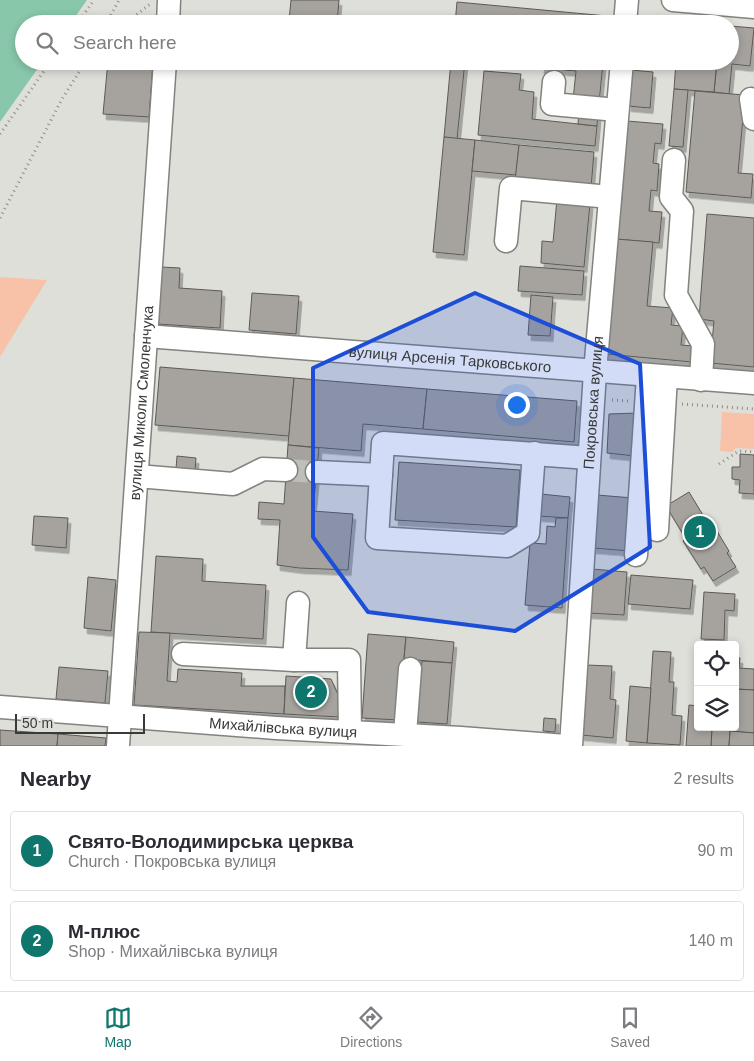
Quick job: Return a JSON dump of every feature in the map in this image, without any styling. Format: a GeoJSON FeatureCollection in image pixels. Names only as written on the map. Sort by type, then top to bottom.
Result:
{"type":"FeatureCollection","features":[{"type":"Feature","properties":{"kind":"street"},"geometry":{"type":"LineString","coordinates":[[168,15],[169,0]]}},
{"type":"Feature","properties":{"kind":"street"},"geometry":{"type":"LineString","coordinates":[[626,15],[627,0]]}},
{"type":"Feature","properties":{"kind":"street"},"geometry":{"type":"LineString","coordinates":[[673,0],[754,7]]}},
{"type":"Feature","properties":{"kind":"street","name":"вулиця Миколи Смоленчука"},"geometry":{"type":"LineString","coordinates":[[118,746],[164,70]]}},
{"type":"Feature","properties":{"kind":"street","name":"Покровська вулиця"},"geometry":{"type":"LineString","coordinates":[[571,746],[595,372],[621,70]]}},
{"type":"Feature","properties":{"kind":"street"},"geometry":{"type":"LineString","coordinates":[[554,82],[552,104],[618,110]]}},
{"type":"Feature","properties":{"kind":"street"},"geometry":{"type":"LineString","coordinates":[[674,160],[672,196],[682,211],[676,295],[703,344],[701,380]]}},
{"type":"Feature","properties":{"kind":"street"},"geometry":{"type":"LineString","coordinates":[[506,241],[511,188],[610,197]]}},
{"type":"Feature","properties":{"kind":"street","name":"вулиця Арсенія Тарковського"},"geometry":{"type":"LineString","coordinates":[[146,336],[754,383]]}},
{"type":"Feature","properties":{"kind":"street"},"geometry":{"type":"LineString","coordinates":[[657,376],[657,530]]}},
{"type":"Feature","properties":{"kind":"street"},"geometry":{"type":"LineString","coordinates":[[636,555],[657,376]]}},
{"type":"Feature","properties":{"kind":"street"},"geometry":{"type":"LineString","coordinates":[[534,453],[528,533],[507,546],[377,538],[383,443],[534,453],[589,458]]}},
{"type":"Feature","properties":{"kind":"street"},"geometry":{"type":"LineString","coordinates":[[137,476],[233,484],[263,469],[286,470]]}},
{"type":"Feature","properties":{"kind":"street"},"geometry":{"type":"LineString","coordinates":[[317,472],[381,475]]}},
{"type":"Feature","properties":{"kind":"street"},"geometry":{"type":"LineString","coordinates":[[294,660],[298,603]]}},
{"type":"Feature","properties":{"kind":"street"},"geometry":{"type":"LineString","coordinates":[[182,654],[294,660],[349,660],[350,731]]}},
{"type":"Feature","properties":{"kind":"street"},"geometry":{"type":"LineString","coordinates":[[405,734],[410,669]]}},
{"type":"Feature","properties":{"kind":"street","name":"Михайлівська вулиця"},"geometry":{"type":"LineString","coordinates":[[0,707],[121,716],[276,737],[305,738],[350,731],[405,734],[461,742],[566,746]]}},
{"type":"Feature","properties":{"kind":"path"},"geometry":{"type":"LineString","coordinates":[[83,15],[94,0]]}},
{"type":"Feature","properties":{"kind":"path"},"geometry":{"type":"LineString","coordinates":[[111,15],[119,0]]}},
{"type":"Feature","properties":{"kind":"path"},"geometry":{"type":"LineString","coordinates":[[136,15],[154,0]]}},
{"type":"Feature","properties":{"kind":"path"},"geometry":{"type":"LineString","coordinates":[[0,134],[45,70]]}},
{"type":"Feature","properties":{"kind":"path"},"geometry":{"type":"LineString","coordinates":[[0,218],[62,99],[80,70]]}},
{"type":"Feature","properties":{"kind":"path"},"geometry":{"type":"LineString","coordinates":[[719,464],[739,451],[754,452]]}},
{"type":"Feature","properties":{"kind":"highlighted area"},"geometry":{"type":"Polygon","coordinates":[[[475,293],[640,364],[650,547],[515,631],[368,612],[313,537],[313,368],[475,293]]]}},
{"type":"Feature","properties":{"kind":"shaded area"},"geometry":{"type":"Polygon","coordinates":[[[0,0],[87,0],[76,15],[15,15],[15,70],[37,70],[0,122],[0,0]]]}},
{"type":"Feature","properties":{"kind":"shaded area"},"geometry":{"type":"Polygon","coordinates":[[[0,277],[47,280],[0,357],[0,277]]]}},
{"type":"Feature","properties":{"kind":"shaded area"},"geometry":{"type":"Polygon","coordinates":[[[722,412],[754,414],[754,449],[736,448],[732,452],[720,451],[722,412]]]}},
{"type":"Feature","properties":{"kind":"building"},"geometry":{"type":"Polygon","coordinates":[[[291,0],[339,0],[338,15],[290,15],[291,0]]]}},
{"type":"Feature","properties":{"kind":"building"},"geometry":{"type":"Polygon","coordinates":[[[457,2],[596,15],[456,15],[457,2]]]}},
{"type":"Feature","properties":{"kind":"building"},"geometry":{"type":"Polygon","coordinates":[[[739,27],[754,28],[750,66],[739,65],[739,27]]]}},
{"type":"Feature","properties":{"kind":"building"},"geometry":{"type":"Polygon","coordinates":[[[107,70],[152,70],[149,117],[103,114],[107,70]]]}},
{"type":"Feature","properties":{"kind":"building"},"geometry":{"type":"Polygon","coordinates":[[[450,70],[464,70],[457,139],[444,137],[450,70]]]}},
{"type":"Feature","properties":{"kind":"building"},"geometry":{"type":"Polygon","coordinates":[[[564,70],[602,70],[599,103],[573,100],[576,71],[564,70]]]}},
{"type":"Feature","properties":{"kind":"building"},"geometry":{"type":"Polygon","coordinates":[[[631,70],[653,72],[650,108],[628,106],[631,70]]]}},
{"type":"Feature","properties":{"kind":"building"},"geometry":{"type":"Polygon","coordinates":[[[675,70],[716,70],[714,92],[674,89],[675,70]]]}},
{"type":"Feature","properties":{"kind":"building"},"geometry":{"type":"Polygon","coordinates":[[[716,70],[731,70],[729,94],[714,92],[716,70]]]}},
{"type":"Feature","properties":{"kind":"building"},"geometry":{"type":"Polygon","coordinates":[[[484,71],[521,74],[519,90],[534,92],[532,119],[597,126],[595,146],[478,135],[484,71]]]}},
{"type":"Feature","properties":{"kind":"building"},"geometry":{"type":"Polygon","coordinates":[[[674,89],[688,90],[683,147],[669,146],[674,89]]]}},
{"type":"Feature","properties":{"kind":"building"},"geometry":{"type":"Polygon","coordinates":[[[695,91],[745,95],[738,173],[753,174],[751,198],[686,192],[695,91]]]}},
{"type":"Feature","properties":{"kind":"building"},"geometry":{"type":"Polygon","coordinates":[[[579,111],[598,113],[597,126],[578,124],[579,111]]]}},
{"type":"Feature","properties":{"kind":"building"},"geometry":{"type":"Polygon","coordinates":[[[627,121],[663,124],[661,144],[655,143],[653,163],[659,164],[657,191],[651,190],[649,211],[662,212],[659,243],[616,239],[627,121]]]}},
{"type":"Feature","properties":{"kind":"building"},"geometry":{"type":"Polygon","coordinates":[[[444,137],[475,140],[464,255],[433,252],[444,137]]]}},
{"type":"Feature","properties":{"kind":"building"},"geometry":{"type":"Polygon","coordinates":[[[475,140],[519,145],[516,175],[472,171],[475,140]]]}},
{"type":"Feature","properties":{"kind":"building"},"geometry":{"type":"Polygon","coordinates":[[[519,145],[594,152],[591,188],[515,181],[519,145]]]}},
{"type":"Feature","properties":{"kind":"building"},"geometry":{"type":"Polygon","coordinates":[[[557,199],[590,203],[584,267],[541,263],[542,241],[553,242],[557,199]]]}},
{"type":"Feature","properties":{"kind":"building"},"geometry":{"type":"Polygon","coordinates":[[[707,214],[754,218],[754,367],[710,363],[714,321],[699,319],[707,214]]]}},
{"type":"Feature","properties":{"kind":"building"},"geometry":{"type":"Polygon","coordinates":[[[616,239],[653,242],[647,306],[673,308],[671,325],[683,326],[681,345],[693,346],[692,362],[606,354],[616,239]]]}},
{"type":"Feature","properties":{"kind":"building"},"geometry":{"type":"Polygon","coordinates":[[[520,266],[584,271],[582,295],[518,291],[520,266]]]}},
{"type":"Feature","properties":{"kind":"building"},"geometry":{"type":"Polygon","coordinates":[[[161,267],[180,268],[179,288],[222,291],[220,328],[157,324],[161,267]]]}},
{"type":"Feature","properties":{"kind":"building"},"geometry":{"type":"Polygon","coordinates":[[[252,293],[299,296],[296,334],[249,330],[252,293]]]}},
{"type":"Feature","properties":{"kind":"building"},"geometry":{"type":"Polygon","coordinates":[[[531,295],[553,297],[550,336],[528,335],[531,295]]]}},
{"type":"Feature","properties":{"kind":"building"},"geometry":{"type":"Polygon","coordinates":[[[160,367],[294,378],[289,436],[155,425],[160,367]]]}},
{"type":"Feature","properties":{"kind":"building"},"geometry":{"type":"Polygon","coordinates":[[[294,378],[427,389],[423,429],[363,424],[361,451],[288,445],[294,378]]]}},
{"type":"Feature","properties":{"kind":"building"},"geometry":{"type":"Polygon","coordinates":[[[427,389],[577,401],[574,442],[423,429],[427,389]]]}},
{"type":"Feature","properties":{"kind":"building"},"geometry":{"type":"Polygon","coordinates":[[[637,413],[635,456],[607,453],[609,414],[637,413]]]}},
{"type":"Feature","properties":{"kind":"building"},"geometry":{"type":"Polygon","coordinates":[[[288,445],[319,448],[313,511],[353,514],[348,570],[277,565],[280,520],[258,519],[259,502],[284,504],[288,445]]]}},
{"type":"Feature","properties":{"kind":"building"},"geometry":{"type":"Polygon","coordinates":[[[740,454],[754,455],[754,494],[739,493],[740,480],[732,479],[732,467],[740,467],[740,454]]]}},
{"type":"Feature","properties":{"kind":"building"},"geometry":{"type":"Polygon","coordinates":[[[177,456],[196,458],[195,471],[176,469],[177,456]]]}},
{"type":"Feature","properties":{"kind":"building"},"geometry":{"type":"Polygon","coordinates":[[[399,462],[520,470],[516,527],[395,520],[399,462]]]}},
{"type":"Feature","properties":{"kind":"building"},"geometry":{"type":"Polygon","coordinates":[[[689,492],[709,525],[712,523],[729,551],[727,553],[736,567],[713,581],[704,567],[701,569],[683,541],[686,539],[666,506],[689,492]]]}},
{"type":"Feature","properties":{"kind":"building"},"geometry":{"type":"Polygon","coordinates":[[[541,494],[570,497],[568,518],[539,516],[541,494]]]}},
{"type":"Feature","properties":{"kind":"building"},"geometry":{"type":"Polygon","coordinates":[[[597,495],[633,498],[630,551],[593,548],[597,495]]]}},
{"type":"Feature","properties":{"kind":"building"},"geometry":{"type":"Polygon","coordinates":[[[34,516],[68,518],[66,548],[32,545],[34,516]]]}},
{"type":"Feature","properties":{"kind":"building"},"geometry":{"type":"Polygon","coordinates":[[[556,518],[568,518],[562,608],[525,605],[530,543],[546,544],[547,526],[555,527],[556,518]]]}},
{"type":"Feature","properties":{"kind":"building"},"geometry":{"type":"Polygon","coordinates":[[[156,556],[203,559],[202,581],[266,585],[263,639],[151,632],[156,556]]]}},
{"type":"Feature","properties":{"kind":"building"},"geometry":{"type":"Polygon","coordinates":[[[592,569],[627,572],[624,615],[588,613],[592,569]]]}},
{"type":"Feature","properties":{"kind":"building"},"geometry":{"type":"Polygon","coordinates":[[[631,575],[693,580],[690,609],[628,604],[631,575]]]}},
{"type":"Feature","properties":{"kind":"building"},"geometry":{"type":"Polygon","coordinates":[[[88,577],[116,580],[111,631],[84,628],[88,577]]]}},
{"type":"Feature","properties":{"kind":"building"},"geometry":{"type":"Polygon","coordinates":[[[704,592],[735,594],[734,611],[725,610],[724,640],[701,639],[704,592]]]}},
{"type":"Feature","properties":{"kind":"building"},"geometry":{"type":"Polygon","coordinates":[[[139,632],[170,633],[167,681],[177,682],[178,669],[242,673],[241,686],[285,686],[284,714],[134,705],[139,632]]]}},
{"type":"Feature","properties":{"kind":"building"},"geometry":{"type":"Polygon","coordinates":[[[368,634],[406,637],[398,720],[362,718],[368,634]]]}},
{"type":"Feature","properties":{"kind":"building"},"geometry":{"type":"Polygon","coordinates":[[[406,637],[454,642],[452,663],[404,659],[406,637]]]}},
{"type":"Feature","properties":{"kind":"building"},"geometry":{"type":"Polygon","coordinates":[[[653,651],[671,652],[669,682],[674,682],[672,715],[682,716],[680,745],[647,743],[653,651]]]}},
{"type":"Feature","properties":{"kind":"building"},"geometry":{"type":"Polygon","coordinates":[[[422,661],[452,663],[447,724],[417,722],[422,661]]]}},
{"type":"Feature","properties":{"kind":"building"},"geometry":{"type":"Polygon","coordinates":[[[586,665],[612,666],[610,699],[616,700],[613,738],[581,735],[586,665]]]}},
{"type":"Feature","properties":{"kind":"building"},"geometry":{"type":"Polygon","coordinates":[[[59,667],[108,671],[105,703],[56,699],[59,667]]]}},
{"type":"Feature","properties":{"kind":"building"},"geometry":{"type":"Polygon","coordinates":[[[739,668],[754,669],[754,690],[739,689],[739,668]]]}},
{"type":"Feature","properties":{"kind":"building"},"geometry":{"type":"Polygon","coordinates":[[[286,676],[331,679],[340,699],[340,717],[284,714],[286,676]]]}},
{"type":"Feature","properties":{"kind":"building"},"geometry":{"type":"Polygon","coordinates":[[[630,686],[651,688],[647,743],[626,741],[630,686]]]}},
{"type":"Feature","properties":{"kind":"building"},"geometry":{"type":"Polygon","coordinates":[[[739,689],[754,690],[754,733],[730,731],[739,731],[739,689]]]}},
{"type":"Feature","properties":{"kind":"building"},"geometry":{"type":"Polygon","coordinates":[[[689,705],[694,706],[694,731],[712,731],[711,746],[686,746],[689,705]]]}},
{"type":"Feature","properties":{"kind":"building"},"geometry":{"type":"Polygon","coordinates":[[[544,718],[556,719],[555,732],[543,731],[544,718]]]}},
{"type":"Feature","properties":{"kind":"building"},"geometry":{"type":"Polygon","coordinates":[[[0,730],[58,734],[57,746],[0,746],[0,730]]]}},
{"type":"Feature","properties":{"kind":"building"},"geometry":{"type":"Polygon","coordinates":[[[712,731],[730,731],[729,746],[711,746],[712,731]]]}},
{"type":"Feature","properties":{"kind":"building"},"geometry":{"type":"Polygon","coordinates":[[[730,731],[754,733],[754,746],[729,746],[730,731]]]}},
{"type":"Feature","properties":{"kind":"building"},"geometry":{"type":"Polygon","coordinates":[[[58,734],[106,738],[105,746],[57,746],[58,734]]]}},
{"type":"Feature","properties":{"kind":"tunnel"},"geometry":{"type":"LineString","coordinates":[[286,470],[317,472]]}},
{"type":"Feature","properties":{"kind":"place","name":"Свято-Володимирська церква"},"geometry":{"type":"Point","coordinates":[700,532]}},
{"type":"Feature","properties":{"kind":"place","name":"М-плюс"},"geometry":{"type":"Point","coordinates":[311,692]}}]}
